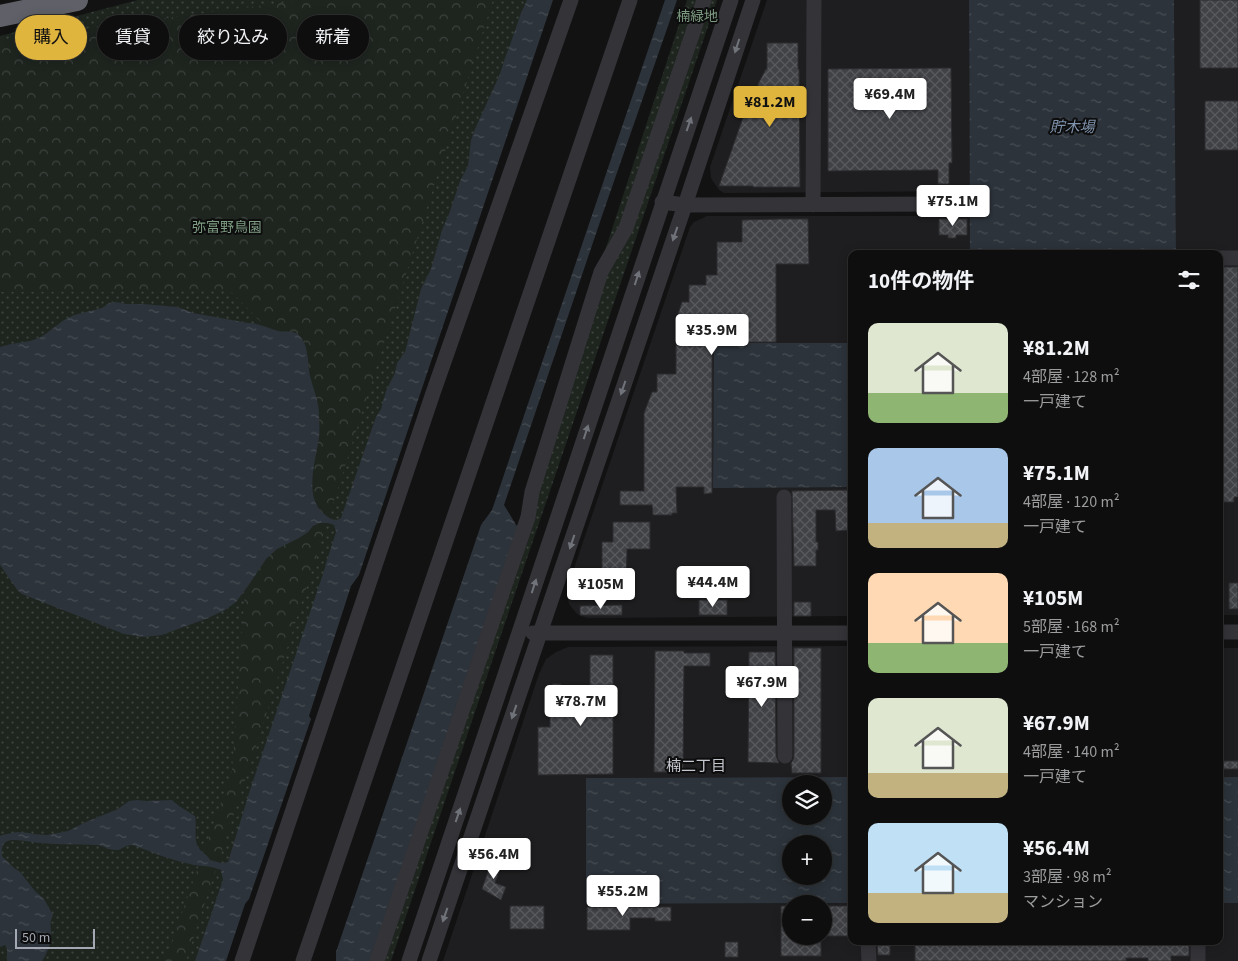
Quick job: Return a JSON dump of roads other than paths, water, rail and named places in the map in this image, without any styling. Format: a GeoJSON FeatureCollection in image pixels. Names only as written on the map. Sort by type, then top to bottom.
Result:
{"type":"FeatureCollection","features":[{"type":"Feature","properties":{"kind":"highway"},"geometry":{"type":"LineString","coordinates":[[0,16],[77,0]]}},
{"type":"Feature","properties":{"kind":"street"},"geometry":{"type":"LineString","coordinates":[[242,961],[433,394],[571,0]]}},
{"type":"Feature","properties":{"kind":"street"},"geometry":{"type":"LineString","coordinates":[[303,961],[630,0]]}},
{"type":"Feature","properties":{"kind":"street"},"geometry":{"type":"LineString","coordinates":[[377,961],[528,517],[532,492],[601,272],[626,228],[704,0]]}},
{"type":"Feature","properties":{"kind":"street"},"geometry":{"type":"LineString","coordinates":[[409,961],[731,0]]}},
{"type":"Feature","properties":{"kind":"street"},"geometry":{"type":"LineString","coordinates":[[429,961],[685,205],[752,0]]}},
{"type":"Feature","properties":{"kind":"street"},"geometry":{"type":"LineString","coordinates":[[814,0],[814,205]]}},
{"type":"Feature","properties":{"kind":"street"},"geometry":{"type":"LineString","coordinates":[[662,202],[685,205],[954,204]]}},
{"type":"Feature","properties":{"kind":"street"},"geometry":{"type":"LineString","coordinates":[[1223,258],[1238,258]]}},
{"type":"Feature","properties":{"kind":"street"},"geometry":{"type":"LineString","coordinates":[[784,497],[785,756]]}},
{"type":"Feature","properties":{"kind":"street"},"geometry":{"type":"LineString","coordinates":[[519,632],[848,633]]}},
{"type":"Feature","properties":{"kind":"street"},"geometry":{"type":"LineString","coordinates":[[1223,632],[1238,632]]}},
{"type":"Feature","properties":{"kind":"street"},"geometry":{"type":"LineString","coordinates":[[868,945],[868,961]]}},
{"type":"Feature","properties":{"kind":"street"},"geometry":{"type":"LineString","coordinates":[[1198,945],[1198,961]]}},
{"type":"Feature","properties":{"kind":"water"},"geometry":{"type":"Polygon","coordinates":[[[527,0],[553,0],[359,575],[351,586],[309,716],[311,719],[226,961],[195,961],[223,880],[221,870],[175,860],[133,845],[115,850],[99,845],[48,844],[13,840],[3,845],[2,856],[20,872],[44,899],[53,915],[51,940],[42,961],[7,961],[7,948],[5,945],[0,947],[0,836],[2,835],[17,832],[47,835],[68,831],[118,809],[129,801],[172,800],[195,816],[196,842],[200,850],[210,860],[221,863],[228,862],[336,532],[334,525],[328,523],[319,523],[313,526],[308,532],[277,549],[266,559],[236,602],[225,610],[162,635],[144,637],[124,634],[22,594],[0,565],[0,347],[39,338],[74,315],[102,308],[109,303],[115,302],[178,307],[193,313],[256,324],[278,331],[293,332],[302,339],[305,345],[310,376],[319,409],[319,434],[312,488],[314,498],[318,507],[330,519],[341,518],[386,391],[395,373],[397,363],[405,352],[421,289],[431,269],[442,230],[460,181],[468,166],[471,140],[500,74],[527,0]]]}},
{"type":"Feature","properties":{"kind":"water"},"geometry":{"type":"Polygon","coordinates":[[[665,0],[677,0],[504,505],[518,528],[372,961],[336,961],[336,952],[481,525],[492,510],[665,0]]]}},
{"type":"Feature","properties":{"kind":"water","name":"貯木場"},"geometry":{"type":"Polygon","coordinates":[[[969,0],[1174,0],[1176,250],[970,250],[969,0]]]}},
{"type":"Feature","properties":{"kind":"water"},"geometry":{"type":"Polygon","coordinates":[[[714,343],[848,343],[848,487],[713,488],[714,343]]]}},
{"type":"Feature","properties":{"kind":"water"},"geometry":{"type":"Polygon","coordinates":[[[782,777],[782,825],[832,825],[832,777],[848,777],[848,903],[832,903],[832,895],[782,895],[782,903],[586,904],[586,778],[782,777]]]}},
{"type":"Feature","properties":{"kind":"water"},"geometry":{"type":"Polygon","coordinates":[[[1223,777],[1238,777],[1238,903],[1223,903],[1223,777]]]}},
{"type":"Feature","properties":{"kind":"district","name":"楠二丁目"},"geometry":{"type":"Point","coordinates":[696,766]}},
{"type":"Feature","properties":{"kind":"park label","name":"楠緑地"},"geometry":{"type":"Point","coordinates":[697,16]}},
{"type":"Feature","properties":{"kind":"park label","name":"弥富野鳥園"},"geometry":{"type":"Point","coordinates":[227,227]}}]}
